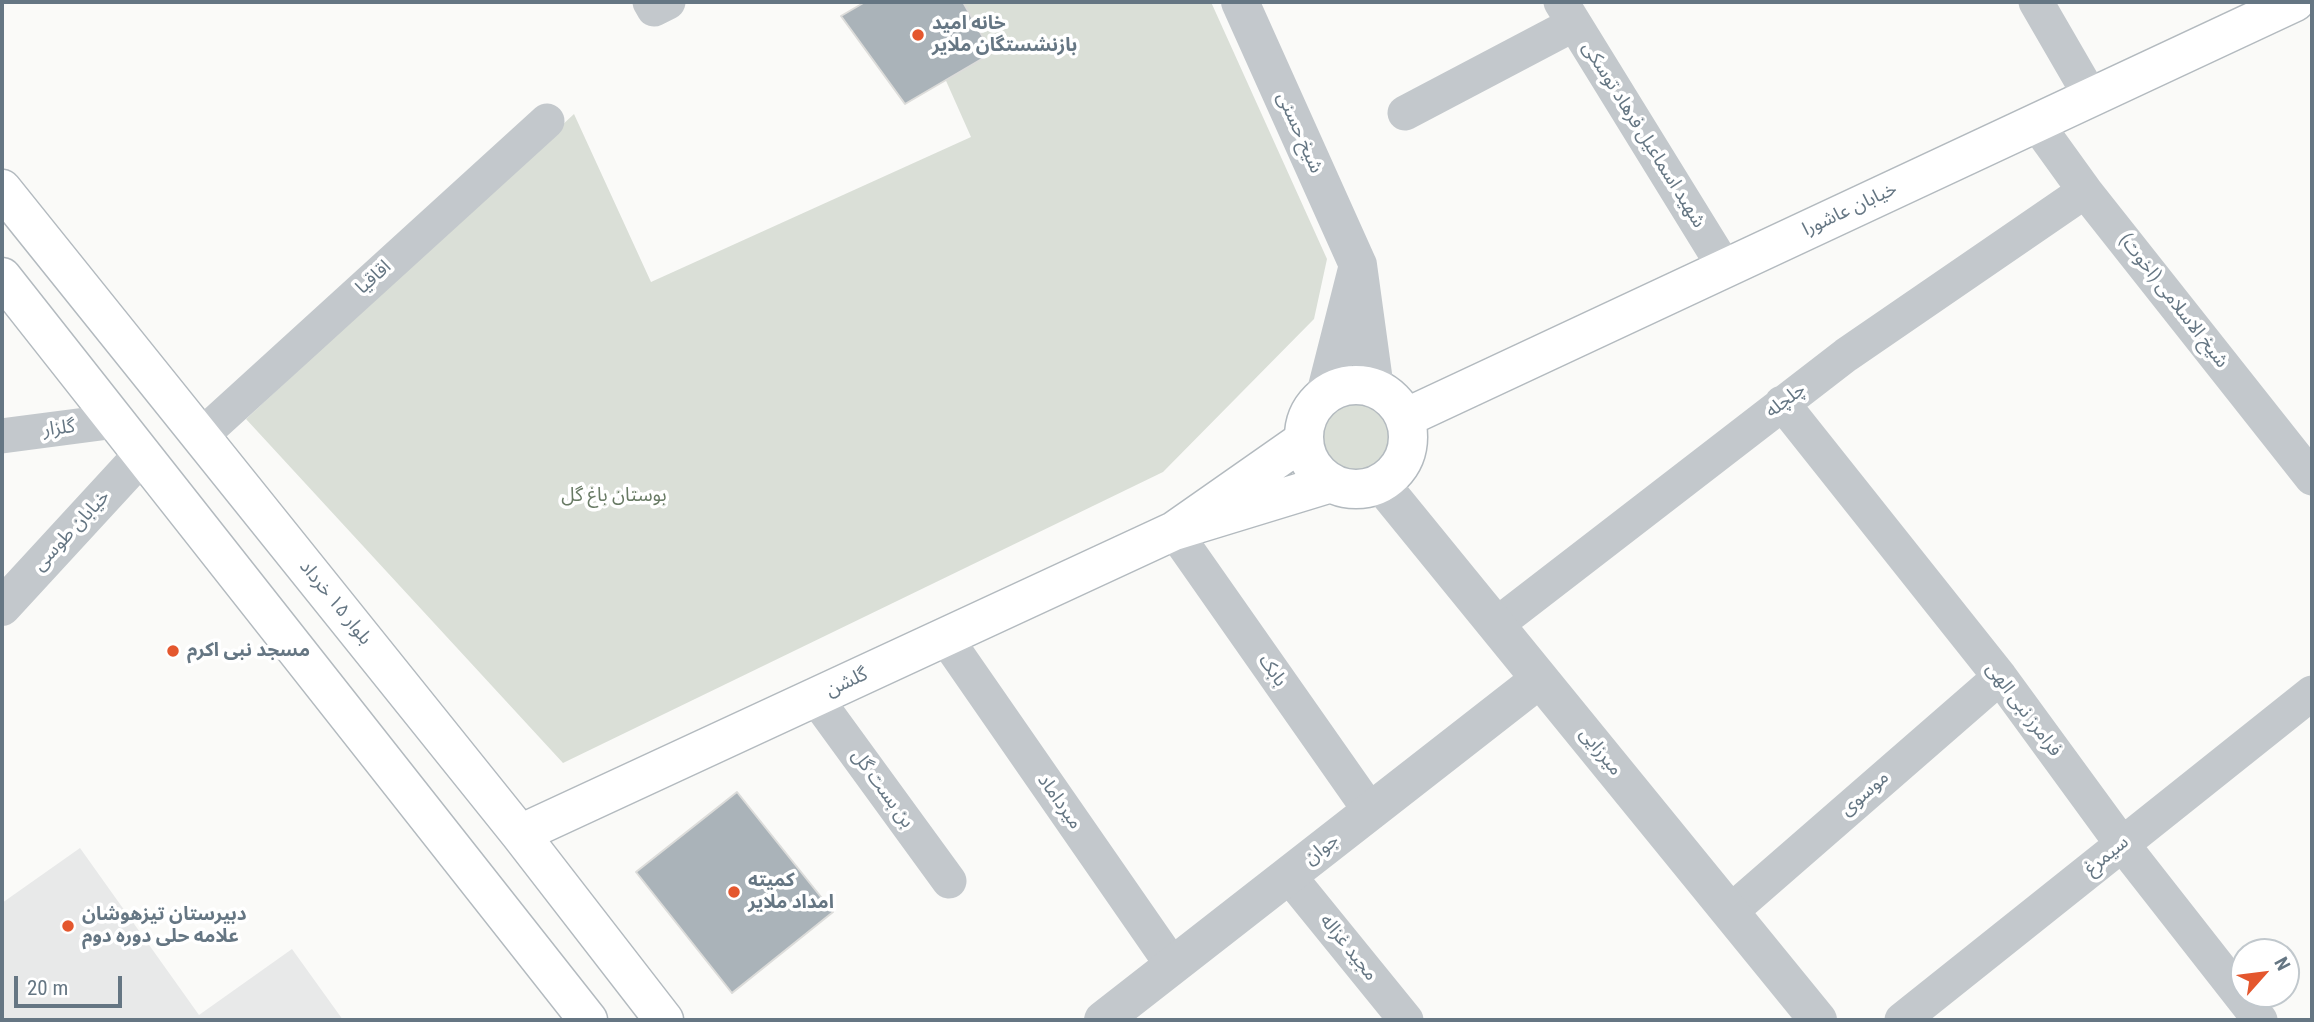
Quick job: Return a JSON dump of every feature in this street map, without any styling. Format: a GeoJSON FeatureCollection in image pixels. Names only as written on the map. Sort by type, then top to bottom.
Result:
{"type":"FeatureCollection","features":[{"type":"Feature","properties":{"kind":"main road","name":"خیابان عاشورا"},"geometry":{"type":"LineString","coordinates":[[1405,418],[2295,2]]}},
{"type":"Feature","properties":{"kind":"main road","name":"بلوار ۱۵ خرداد"},"geometry":{"type":"LineString","coordinates":[[2,189],[520,834],[664,1020]]}},
{"type":"Feature","properties":{"kind":"main road"},"geometry":{"type":"LineString","coordinates":[[2,276],[588,1020]]}},
{"type":"Feature","properties":{"kind":"main road"},"geometry":{"type":"LineString","coordinates":[[1349,387],[1375,389],[1398,405],[1405,418],[1408,433],[1405,455],[1393,474],[1381,484],[1364,489],[1347,489],[1331,483],[1312,465],[1304,440],[1306,423],[1313,408],[1325,395],[1349,387]]}},
{"type":"Feature","properties":{"kind":"main road"},"geometry":{"type":"LineString","coordinates":[[1174,531],[1304,440]]}},
{"type":"Feature","properties":{"kind":"main road"},"geometry":{"type":"LineString","coordinates":[[1174,531],[1331,483]]}},
{"type":"Feature","properties":{"kind":"main road","name":"گلشن"},"geometry":{"type":"LineString","coordinates":[[520,834],[1174,531]]}},
{"type":"Feature","properties":{"kind":"street","name":"شیخ حسنی"},"geometry":{"type":"LineString","coordinates":[[1240,2],[1358,265],[1375,389]]}},
{"type":"Feature","properties":{"kind":"street"},"geometry":{"type":"LineString","coordinates":[[2036,2],[2091,97]]}},
{"type":"Feature","properties":{"kind":"street"},"geometry":{"type":"LineString","coordinates":[[1405,113],[1568,13]]}},
{"type":"Feature","properties":{"kind":"street","name":"شهید اسماعیل فرهاد توسکی"},"geometry":{"type":"LineString","coordinates":[[1568,13],[1725,268]]}},
{"type":"Feature","properties":{"kind":"street","name":"اقاقیا"},"geometry":{"type":"LineString","coordinates":[[201,436],[547,121]]}},
{"type":"Feature","properties":{"kind":"street","name":"شیخ الاسلامی (اخوت)"},"geometry":{"type":"LineString","coordinates":[[2036,123],[2085,191],[2312,478]]}},
{"type":"Feature","properties":{"kind":"street","name":"چلچله"},"geometry":{"type":"LineString","coordinates":[[1496,625],[1846,355],[2085,191]]}},
{"type":"Feature","properties":{"kind":"street"},"geometry":{"type":"LineString","coordinates":[[1325,395],[1358,265]]}},
{"type":"Feature","properties":{"kind":"street","name":"فرامرز نبی الهی"},"geometry":{"type":"LineString","coordinates":[[1782,403],[2000,677],[2122,844],[2260,1020]]}},
{"type":"Feature","properties":{"kind":"street","name":"گلزار"},"geometry":{"type":"LineString","coordinates":[[2,436],[116,421]]}},
{"type":"Feature","properties":{"kind":"street","name":"خیابان طوسی"},"geometry":{"type":"LineString","coordinates":[[2,607],[142,455]]}},
{"type":"Feature","properties":{"kind":"street","name":"میرزایی"},"geometry":{"type":"LineString","coordinates":[[1381,484],[1818,1020]]}},
{"type":"Feature","properties":{"kind":"street","name":"بابک"},"geometry":{"type":"LineString","coordinates":[[1174,531],[1371,812]]}},
{"type":"Feature","properties":{"kind":"street","name":"میرداماد"},"geometry":{"type":"LineString","coordinates":[[945,637],[1173,966]]}},
{"type":"Feature","properties":{"kind":"street","name":"موسوی"},"geometry":{"type":"LineString","coordinates":[[1730,912],[2000,677]]}},
{"type":"Feature","properties":{"kind":"street","name":"جوان"},"geometry":{"type":"LineString","coordinates":[[1103,1020],[1541,679]]}},
{"type":"Feature","properties":{"kind":"street","name":"سیمرغ"},"geometry":{"type":"LineString","coordinates":[[1902,1020],[2312,693]]}},
{"type":"Feature","properties":{"kind":"street","name":"بن بست گل"},"geometry":{"type":"LineString","coordinates":[[815,697],[949,881]]}},
{"type":"Feature","properties":{"kind":"street","name":"مجید غزاله"},"geometry":{"type":"LineString","coordinates":[[1289,876],[1406,1020]]}},
{"type":"Feature","properties":{"kind":"shaded area","name":"دبیرستان تیزهوشان علامه حلی دوره دوم"},"geometry":{"type":"Polygon","coordinates":[[[80,848],[199,1015],[292,949],[343,1020],[2,1020],[2,903],[80,848]]]}},
{"type":"Feature","properties":{"kind":"green space","name":"بوستان باغ گل"},"geometry":{"type":"Polygon","coordinates":[[[911,2],[1211,2],[1327,259],[1314,319],[1163,472],[563,763],[246,419],[574,114],[651,282],[971,137],[911,2]]]}},
{"type":"Feature","properties":{"kind":"green space"},"geometry":{"type":"Polygon","coordinates":[[[1356,402],[1369,405],[1380,412],[1387,423],[1390,436],[1387,449],[1380,460],[1369,467],[1356,470],[1343,467],[1332,460],[1325,449],[1322,436],[1325,423],[1332,412],[1343,405],[1356,402]]]}},
{"type":"Feature","properties":{"kind":"building","name":"خانه امید بازنشستگان ملایر"},"geometry":{"type":"Polygon","coordinates":[[[865,2],[963,2],[992,53],[905,104],[841,16],[865,2]]]}},
{"type":"Feature","properties":{"kind":"building","name":"کمیته امداد ملایر"},"geometry":{"type":"Polygon","coordinates":[[[737,792],[833,912],[732,993],[636,872],[737,792]]]}},
{"type":"Feature","properties":{"kind":"place","name":"خانه امید بازنشستگان ملایر"},"geometry":{"type":"Point","coordinates":[918,35]}},
{"type":"Feature","properties":{"kind":"place","name":"مسجد نبی اکرم"},"geometry":{"type":"Point","coordinates":[173,651]}},
{"type":"Feature","properties":{"kind":"place","name":"کمیته امداد ملایر"},"geometry":{"type":"Point","coordinates":[734,892]}},
{"type":"Feature","properties":{"kind":"place","name":"دبیرستان تیزهوشان علامه حلی دوره دوم"},"geometry":{"type":"Point","coordinates":[68,926]}}]}
